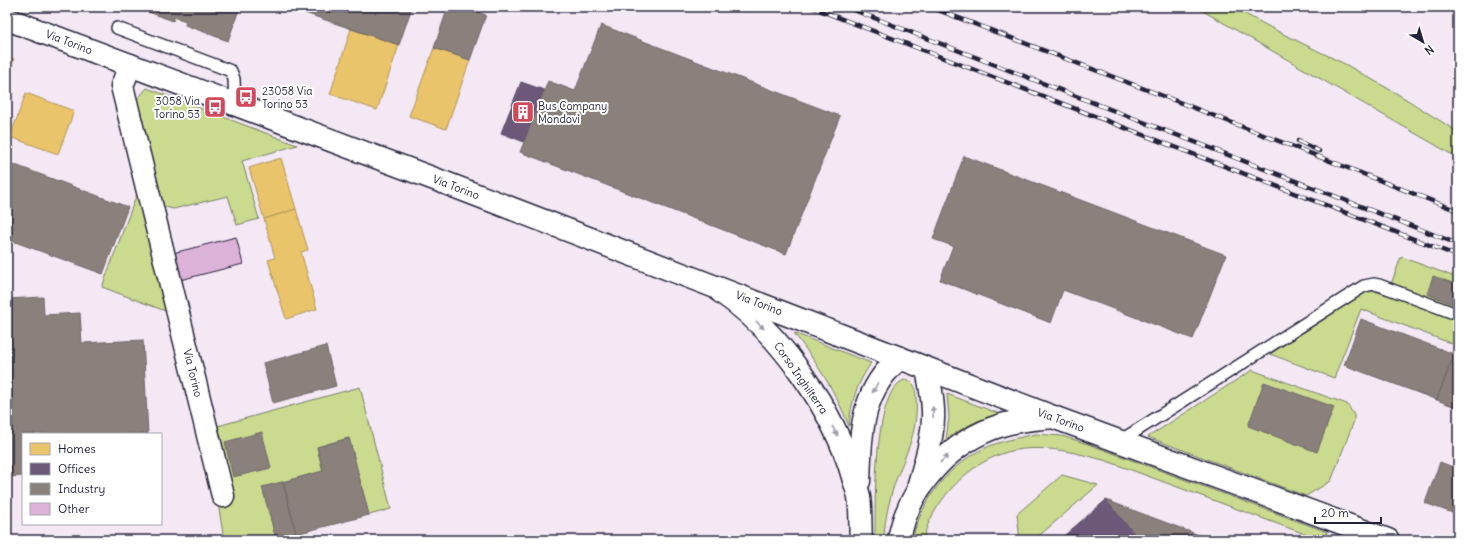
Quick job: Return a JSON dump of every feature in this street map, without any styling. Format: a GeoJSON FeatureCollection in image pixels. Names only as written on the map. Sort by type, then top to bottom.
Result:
{"type":"FeatureCollection","features":[{"type":"Feature","properties":{"kind":"main road","name":"Via Torino"},"geometry":{"type":"LineString","coordinates":[[7,19],[708,284],[1120,442],[1350,534],[1388,540]]}},
{"type":"Feature","properties":{"kind":"main road","name":"Via Torino"},"geometry":{"type":"LineString","coordinates":[[130,65],[122,86],[223,496]]}},
{"type":"Feature","properties":{"kind":"main road","name":"Corso Inghilterra"},"geometry":{"type":"LineString","coordinates":[[708,284],[730,298],[766,330],[795,366],[826,413],[839,437],[849,462],[859,496]]}},
{"type":"Feature","properties":{"kind":"main road","name":"Corso Inghilterra"},"geometry":{"type":"LineString","coordinates":[[861,540],[859,496],[864,419],[875,386],[889,367],[900,358]]}},
{"type":"Feature","properties":{"kind":"main road"},"geometry":{"type":"LineString","coordinates":[[917,491],[930,440],[933,419],[927,369]]}},
{"type":"Feature","properties":{"kind":"main road"},"geometry":{"type":"LineString","coordinates":[[898,540],[906,512],[917,491],[928,475],[954,450],[968,440],[1002,425],[1053,417]]}},
{"type":"Feature","properties":{"kind":"lane"},"geometry":{"type":"LineString","coordinates":[[117,28],[231,70],[234,79],[235,104]]}},
{"type":"Feature","properties":{"kind":"lane"},"geometry":{"type":"LineString","coordinates":[[1120,442],[1364,286],[1374,284],[1380,285],[1451,312]]}},
{"type":"Feature","properties":{"kind":"green space"},"geometry":{"type":"Polygon","coordinates":[[[1196,7],[1232,7],[1345,64],[1401,96],[1458,132],[1458,158],[1196,7]]]}},
{"type":"Feature","properties":{"kind":"green space"},"geometry":{"type":"Polygon","coordinates":[[[147,88],[297,145],[242,161],[259,219],[237,225],[228,196],[173,209],[158,205],[132,105],[147,88]]]}},
{"type":"Feature","properties":{"kind":"green space"},"geometry":{"type":"Polygon","coordinates":[[[138,191],[168,312],[102,287],[138,191]]]}},
{"type":"Feature","properties":{"kind":"green space"},"geometry":{"type":"Polygon","coordinates":[[[1401,257],[1458,278],[1458,346],[1361,309],[1334,378],[1270,354],[1364,293],[1375,292],[1387,295],[1401,257]]]}},
{"type":"Feature","properties":{"kind":"green space"},"geometry":{"type":"Polygon","coordinates":[[[794,333],[871,363],[862,378],[856,393],[851,409],[849,426],[838,401],[825,378],[794,333]]]}},
{"type":"Feature","properties":{"kind":"green space"},"geometry":{"type":"Polygon","coordinates":[[[1252,370],[1347,404],[1354,415],[1354,421],[1331,481],[1306,496],[1148,437],[1252,370]]]}},
{"type":"Feature","properties":{"kind":"green space"},"geometry":{"type":"Polygon","coordinates":[[[904,380],[910,381],[914,385],[916,394],[916,411],[913,435],[892,492],[885,522],[884,540],[875,540],[875,505],[879,439],[887,401],[894,388],[904,380]]]}},
{"type":"Feature","properties":{"kind":"green space"},"geometry":{"type":"Polygon","coordinates":[[[360,387],[391,509],[369,515],[349,438],[317,447],[323,471],[263,487],[276,539],[224,540],[218,503],[214,427],[360,387]]]}},
{"type":"Feature","properties":{"kind":"green space"},"geometry":{"type":"Polygon","coordinates":[[[947,394],[1000,414],[985,418],[972,424],[946,440],[949,417],[947,394]]]}},
{"type":"Feature","properties":{"kind":"green space"},"geometry":{"type":"Polygon","coordinates":[[[1036,434],[1062,436],[1088,444],[1327,532],[1324,540],[1321,540],[1107,461],[1066,451],[1034,448],[1008,452],[994,457],[968,472],[946,494],[929,522],[923,540],[912,540],[923,509],[940,483],[951,471],[977,452],[992,445],[1036,434]]]}},
{"type":"Feature","properties":{"kind":"green space"},"geometry":{"type":"Polygon","coordinates":[[[1062,475],[1098,485],[1034,540],[1020,540],[1017,514],[1062,475]]]}},
{"type":"Feature","properties":{"kind":"building: Homes"},"geometry":{"type":"Polygon","coordinates":[[[351,29],[399,45],[377,110],[330,94],[351,29]]]}},
{"type":"Feature","properties":{"kind":"building: Homes"},"geometry":{"type":"Polygon","coordinates":[[[434,48],[470,60],[446,129],[409,116],[434,48]]]}},
{"type":"Feature","properties":{"kind":"building: Homes"},"geometry":{"type":"Polygon","coordinates":[[[7,56],[14,59],[7,78],[7,56]]]}},
{"type":"Feature","properties":{"kind":"building: Homes"},"geometry":{"type":"Polygon","coordinates":[[[26,93],[74,111],[58,154],[10,137],[26,93]]]}},
{"type":"Feature","properties":{"kind":"building: Homes"},"geometry":{"type":"Polygon","coordinates":[[[281,158],[296,209],[264,219],[249,168],[281,158]]]}},
{"type":"Feature","properties":{"kind":"building: Homes"},"geometry":{"type":"Polygon","coordinates":[[[296,209],[308,250],[301,252],[317,309],[286,319],[268,260],[275,258],[264,219],[296,209]]]}},
{"type":"Feature","properties":{"kind":"building: Offices","name":"Bus Company Mondovì"},"geometry":{"type":"Polygon","coordinates":[[[521,82],[544,90],[524,142],[501,133],[521,82]]]}},
{"type":"Feature","properties":{"kind":"building: Offices"},"geometry":{"type":"Polygon","coordinates":[[[1106,500],[1134,533],[1126,540],[1059,540],[1106,500]]]}},
{"type":"Feature","properties":{"kind":"building: Industry"},"geometry":{"type":"Polygon","coordinates":[[[135,7],[240,7],[228,41],[185,25],[186,21],[174,17],[173,21],[135,7]]]}},
{"type":"Feature","properties":{"kind":"building: Industry"},"geometry":{"type":"Polygon","coordinates":[[[294,7],[412,7],[399,45],[293,9],[294,7]]]}},
{"type":"Feature","properties":{"kind":"building: Industry"},"geometry":{"type":"Polygon","coordinates":[[[448,7],[463,7],[486,15],[470,60],[434,48],[448,7]]]}},
{"type":"Feature","properties":{"kind":"building: Industry"},"geometry":{"type":"Polygon","coordinates":[[[601,25],[840,116],[786,254],[520,152],[548,81],[575,91],[601,25]]]}},
{"type":"Feature","properties":{"kind":"building: Industry"},"geometry":{"type":"Polygon","coordinates":[[[964,156],[1226,255],[1193,339],[1063,290],[1051,323],[940,280],[953,246],[933,239],[964,156]]]}},
{"type":"Feature","properties":{"kind":"building: Industry"},"geometry":{"type":"Polygon","coordinates":[[[7,162],[128,207],[103,274],[7,239],[7,162]]]}},
{"type":"Feature","properties":{"kind":"building: Industry"},"geometry":{"type":"Polygon","coordinates":[[[1433,276],[1458,285],[1458,306],[1427,294],[1433,276]]]}},
{"type":"Feature","properties":{"kind":"building: Industry"},"geometry":{"type":"Polygon","coordinates":[[[43,297],[44,315],[80,313],[82,343],[143,340],[148,433],[22,433],[22,476],[7,477],[7,299],[43,297]]]}},
{"type":"Feature","properties":{"kind":"building: Industry"},"geometry":{"type":"Polygon","coordinates":[[[1361,319],[1454,354],[1437,400],[1344,365],[1361,319]]]}},
{"type":"Feature","properties":{"kind":"building: Industry"},"geometry":{"type":"Polygon","coordinates":[[[326,346],[336,386],[273,403],[263,363],[326,346]]]}},
{"type":"Feature","properties":{"kind":"building: Industry"},"geometry":{"type":"Polygon","coordinates":[[[1454,354],[1458,356],[1458,408],[1437,400],[1454,354]]]}},
{"type":"Feature","properties":{"kind":"building: Industry"},"geometry":{"type":"Polygon","coordinates":[[[1264,382],[1334,407],[1317,452],[1248,426],[1264,382]]]}},
{"type":"Feature","properties":{"kind":"building: Industry"},"geometry":{"type":"Polygon","coordinates":[[[262,432],[271,468],[233,477],[225,442],[262,432]]]}},
{"type":"Feature","properties":{"kind":"building: Industry"},"geometry":{"type":"Polygon","coordinates":[[[349,438],[369,515],[296,534],[283,482],[323,471],[317,447],[349,438]]]}},
{"type":"Feature","properties":{"kind":"building: Industry"},"geometry":{"type":"Polygon","coordinates":[[[1440,462],[1458,469],[1458,515],[1425,503],[1440,462]]]}},
{"type":"Feature","properties":{"kind":"building: Industry"},"geometry":{"type":"Polygon","coordinates":[[[283,482],[296,534],[276,539],[262,487],[283,482]]]}},
{"type":"Feature","properties":{"kind":"building: Industry"},"geometry":{"type":"Polygon","coordinates":[[[1106,500],[1212,540],[1126,540],[1134,533],[1106,500]]]}},
{"type":"Feature","properties":{"kind":"building: Other"},"geometry":{"type":"Polygon","coordinates":[[[236,237],[243,264],[176,281],[169,254],[236,237]]]}},
{"type":"Feature","properties":{"kind":"railway"},"geometry":{"type":"LineString","coordinates":[[811,7],[1458,256]]}},
{"type":"Feature","properties":{"kind":"railway"},"geometry":{"type":"LineString","coordinates":[[846,7],[1458,244]]}},
{"type":"Feature","properties":{"kind":"railway"},"geometry":{"type":"LineString","coordinates":[[930,7],[1458,211]]}},
{"type":"Feature","properties":{"kind":"railway"},"geometry":{"type":"LineString","coordinates":[[1298,141],[1319,151]]}},
{"type":"Feature","properties":{"kind":"place","name":"23058 Via Torino 53"},"geometry":{"type":"Point","coordinates":[246,97]}},
{"type":"Feature","properties":{"kind":"place","name":"3058 Via Torino 53"},"geometry":{"type":"Point","coordinates":[215,107]}},
{"type":"Feature","properties":{"kind":"place","name":"Bus Company Mondovì"},"geometry":{"type":"Point","coordinates":[523,112]}}]}
